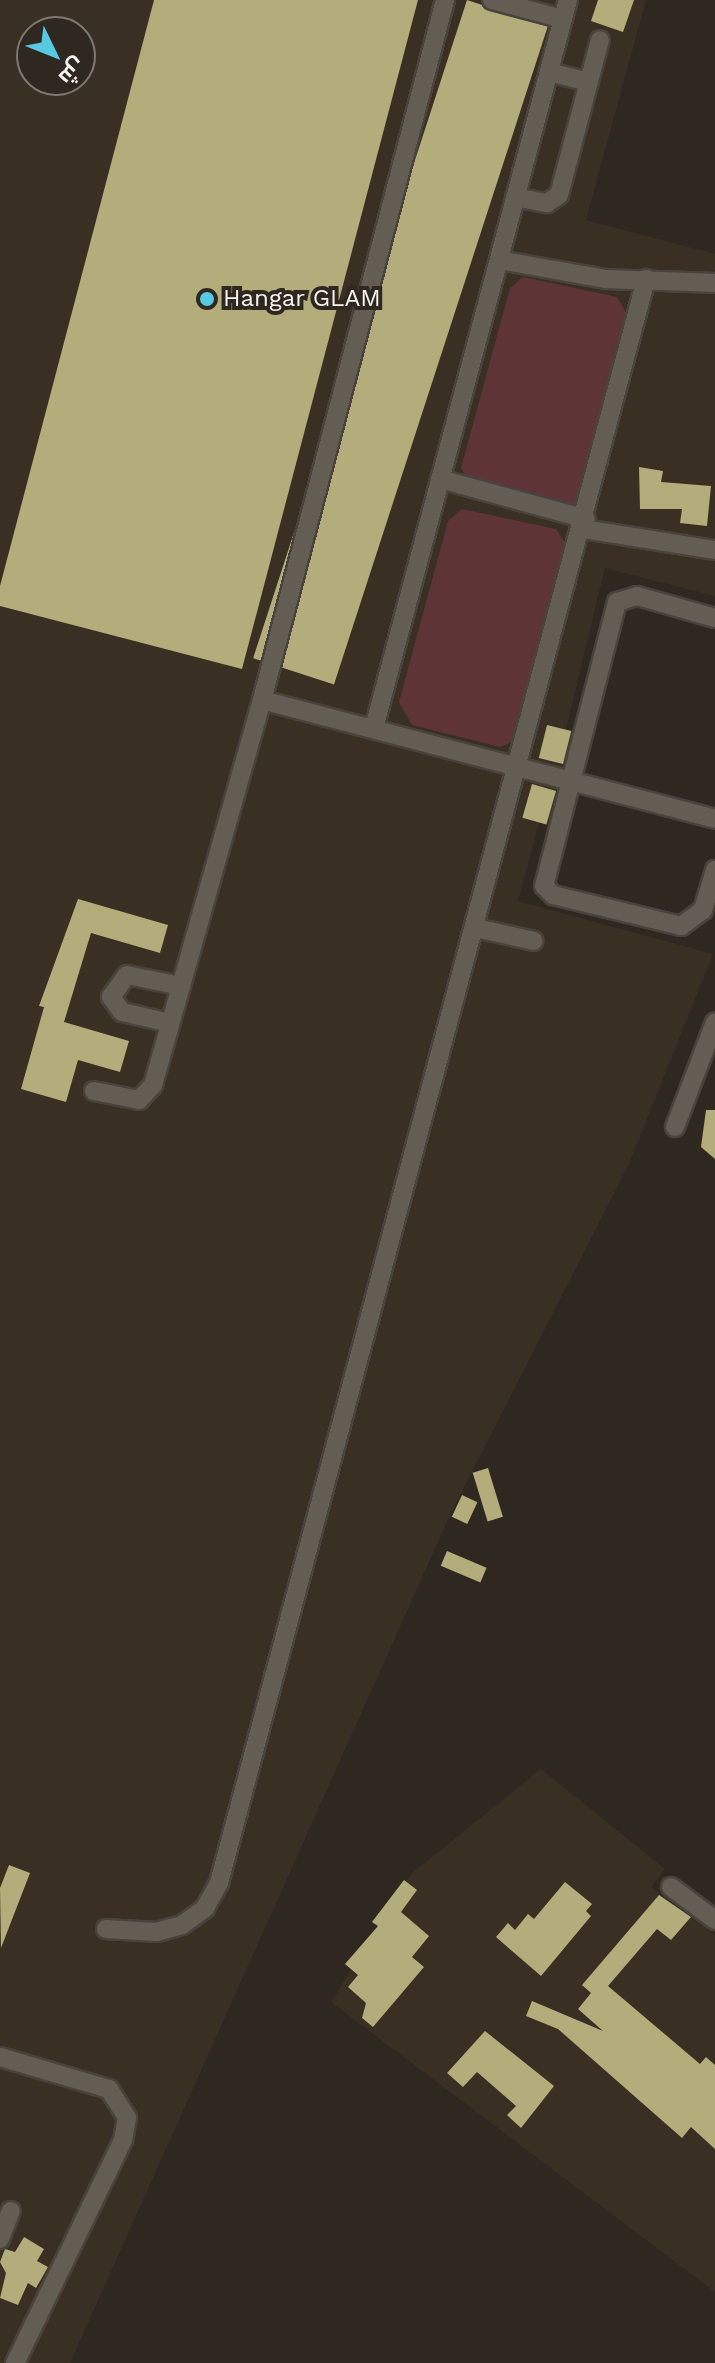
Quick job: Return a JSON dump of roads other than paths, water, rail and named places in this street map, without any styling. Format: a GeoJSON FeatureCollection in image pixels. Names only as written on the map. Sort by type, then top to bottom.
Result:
{"type":"FeatureCollection","features":[{"type":"Feature","properties":{"kind":"street"},"geometry":{"type":"LineString","coordinates":[[94,1091],[129,1100],[148,1095],[262,700],[445,0]]}},
{"type":"Feature","properties":{"kind":"street"},"geometry":{"type":"LineString","coordinates":[[492,0],[563,19]]}},
{"type":"Feature","properties":{"kind":"street"},"geometry":{"type":"LineString","coordinates":[[374,728],[568,0]]}},
{"type":"Feature","properties":{"kind":"street"},"geometry":{"type":"LineString","coordinates":[[515,197],[547,203],[559,195],[600,40]]}},
{"type":"Feature","properties":{"kind":"street"},"geometry":{"type":"LineString","coordinates":[[549,72],[589,82]]}},
{"type":"Feature","properties":{"kind":"street"},"geometry":{"type":"LineString","coordinates":[[499,260],[606,279],[715,283]]}},
{"type":"Feature","properties":{"kind":"street"},"geometry":{"type":"LineString","coordinates":[[106,1929],[156,1932],[182,1925],[205,1908],[219,1883],[585,524],[646,279]]}},
{"type":"Feature","properties":{"kind":"street"},"geometry":{"type":"LineString","coordinates":[[440,479],[585,524],[715,550]]}},
{"type":"Feature","properties":{"kind":"street"},"geometry":{"type":"LineString","coordinates":[[715,618],[637,596],[617,602],[570,780],[547,892],[681,926],[703,910],[715,870]]}},
{"type":"Feature","properties":{"kind":"street"},"geometry":{"type":"LineString","coordinates":[[262,700],[715,819]]}},
{"type":"Feature","properties":{"kind":"street"},"geometry":{"type":"LineString","coordinates":[[476,928],[534,941]]}},
{"type":"Feature","properties":{"kind":"street"},"geometry":{"type":"LineString","coordinates":[[170,1023],[122,1012],[111,997],[127,975],[181,986]]}},
{"type":"Feature","properties":{"kind":"street"},"geometry":{"type":"LineString","coordinates":[[675,1127],[715,1022]]}},
{"type":"Feature","properties":{"kind":"street"},"geometry":{"type":"LineString","coordinates":[[671,1887],[715,1920]]}},
{"type":"Feature","properties":{"kind":"street"},"geometry":{"type":"LineString","coordinates":[[0,2057],[109,2089],[127,2118],[123,2140],[15,2363]]}},
{"type":"Feature","properties":{"kind":"street"},"geometry":{"type":"LineString","coordinates":[[0,2239],[11,2211]]}},
{"type":"Feature","properties":{"kind":"place","name":"Hangar GLAM"},"geometry":{"type":"Point","coordinates":[207,299]}}]}
